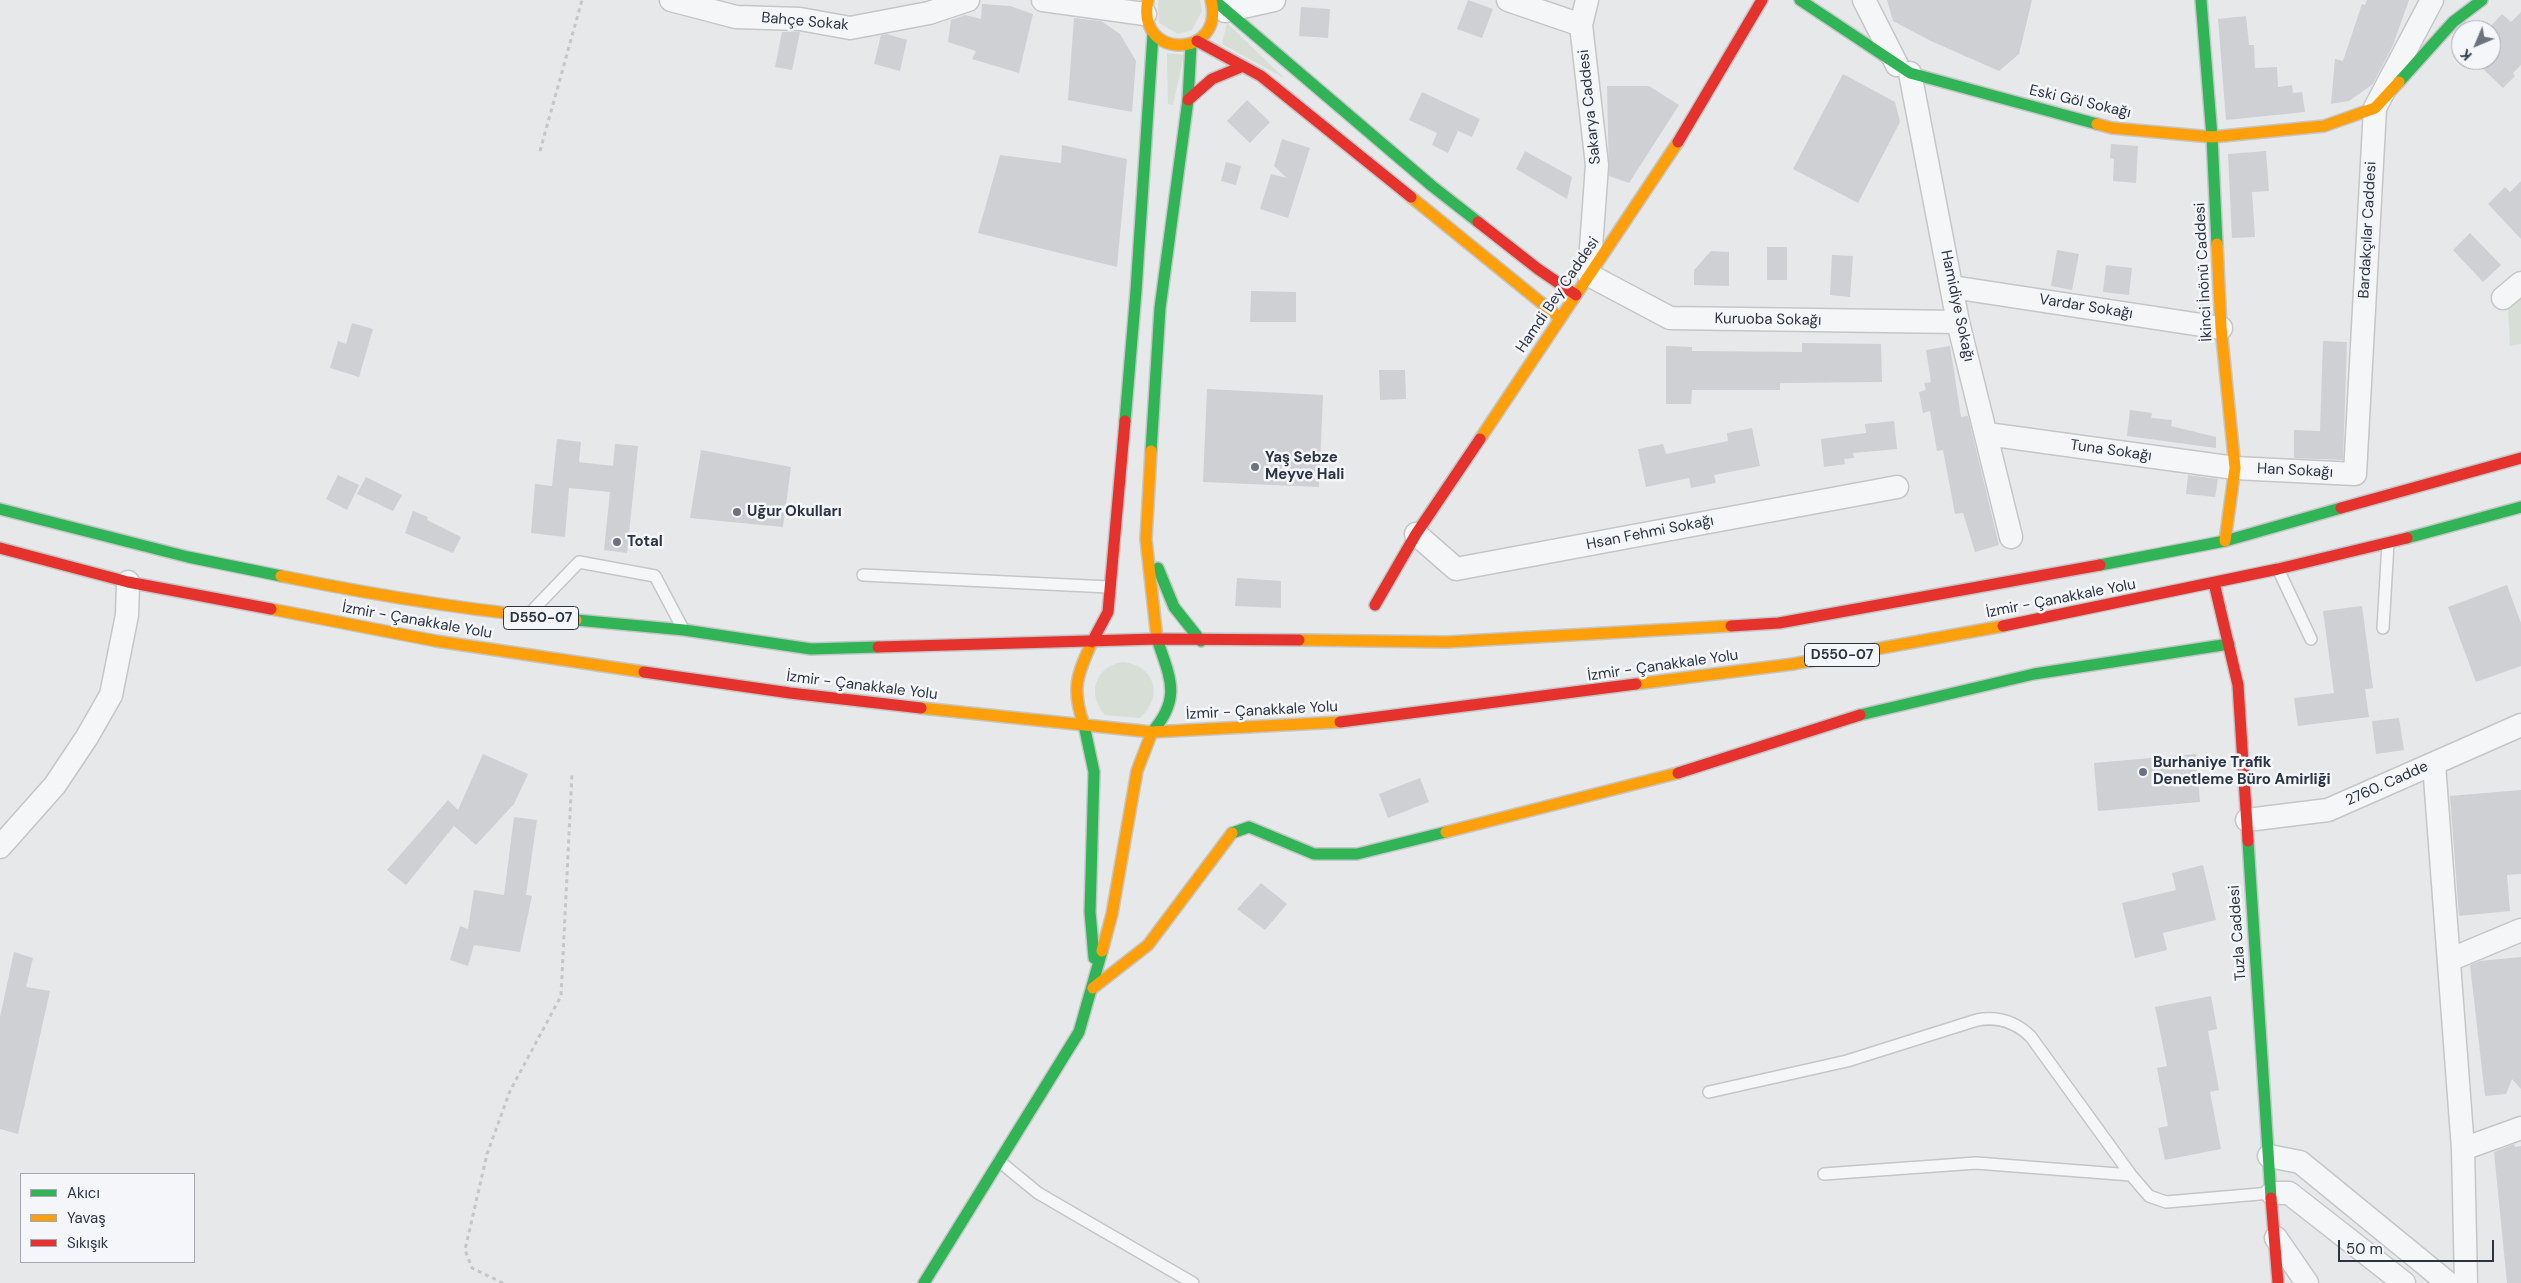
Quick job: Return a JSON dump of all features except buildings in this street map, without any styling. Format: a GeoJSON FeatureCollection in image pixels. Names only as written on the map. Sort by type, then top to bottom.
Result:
{"type":"FeatureCollection","features":[{"type":"Feature","properties":{"kind":"main road","name":"Hamdi Bey Caddesi"},"geometry":{"type":"LineString","coordinates":[[1375,605],[1416,534],[1675,147],[1762,0]]}},
{"type":"Feature","properties":{"kind":"main road","name":"Eski Göl Sokağı"},"geometry":{"type":"LineString","coordinates":[[1800,0],[1904,69],[2112,128],[2212,136],[2324,126],[2375,108]]}},
{"type":"Feature","properties":{"kind":"main road","name":"İkinci İnönü Caddesi"},"geometry":{"type":"LineString","coordinates":[[2201,0],[2212,136],[2221,328],[2235,468],[2226,541]]}},
{"type":"Feature","properties":{"kind":"main road"},"geometry":{"type":"LineString","coordinates":[[2375,108],[2453,22],[2482,0]]}},
{"type":"Feature","properties":{"kind":"main road"},"geometry":{"type":"LineString","coordinates":[[1149,16],[1170,46],[1194,43],[1206,34],[1211,24],[1213,13],[1220,3],[1432,186],[1538,269],[1576,295]]}},
{"type":"Feature","properties":{"kind":"main road"},"geometry":{"type":"LineString","coordinates":[[1094,982],[1090,912],[1094,772],[1084,725],[1076,706],[1074,690],[1076,675],[1108,612],[1136,291],[1149,16]]}},
{"type":"Feature","properties":{"kind":"main road"},"geometry":{"type":"LineString","coordinates":[[1194,43],[1261,76],[1560,318]]}},
{"type":"Feature","properties":{"kind":"main road"},"geometry":{"type":"LineString","coordinates":[[924,1283],[1079,1032],[1112,914],[1137,771],[1152,732],[1163,721],[1171,708],[1174,692],[1171,677],[1157,639],[1146,539],[1160,308],[1194,43]]}},
{"type":"Feature","properties":{"kind":"main road"},"geometry":{"type":"LineString","coordinates":[[1188,100],[1205,82],[1222,72],[1241,67]]}},
{"type":"Feature","properties":{"kind":"main road","name":"İzmir - Çanakkale Yolu"},"geometry":{"type":"LineString","coordinates":[[0,509],[197,559],[361,592],[527,616],[684,630],[811,649],[1157,639],[1201,641],[1447,642],[1779,622],[2022,580],[2226,541],[2521,458]]}},
{"type":"Feature","properties":{"kind":"main road","name":"İzmir - Çanakkale Yolu"},"geometry":{"type":"LineString","coordinates":[[0,548],[128,582],[446,642],[790,693],[1152,732],[1320,725],[1794,664],[2047,618],[2214,583],[2388,543],[2521,506]]}},
{"type":"Feature","properties":{"kind":"main road"},"geometry":{"type":"LineString","coordinates":[[1146,539],[1174,607],[1201,641]]}},
{"type":"Feature","properties":{"kind":"main road","name":"Tuzla Caddesi"},"geometry":{"type":"LineString","coordinates":[[2214,583],[2238,685],[2278,1283]]}},
{"type":"Feature","properties":{"kind":"main road"},"geometry":{"type":"LineString","coordinates":[[1094,982],[1154,938],[1233,832],[1248,827],[1314,854],[1358,854],[1684,772],[1873,711],[2034,674],[2229,644]]}},
{"type":"Feature","properties":{"kind":"main road"},"geometry":{"type":"LineString","coordinates":[[1112,914],[1116,932],[1134,946],[1154,938]]}},
{"type":"Feature","properties":{"kind":"street","name":"Bahçe Sokak"},"geometry":{"type":"LineString","coordinates":[[672,0],[736,16],[800,19],[850,28],[929,13],[968,0]]}},
{"type":"Feature","properties":{"kind":"street"},"geometry":{"type":"LineString","coordinates":[[1043,0],[1149,16]]}},
{"type":"Feature","properties":{"kind":"street"},"geometry":{"type":"LineString","coordinates":[[1220,3],[1274,0]]}},
{"type":"Feature","properties":{"kind":"street","name":"Sakarya Caddesi"},"geometry":{"type":"LineString","coordinates":[[1588,0],[1581,25],[1598,165],[1589,275]]}},
{"type":"Feature","properties":{"kind":"street","name":"Hamidiye Sokağı"},"geometry":{"type":"LineString","coordinates":[[1864,0],[1904,69],[1958,322],[2011,537]]}},
{"type":"Feature","properties":{"kind":"street","name":"Bardakçılar Caddesi"},"geometry":{"type":"LineString","coordinates":[[2355,474],[2375,108],[2432,0]]}},
{"type":"Feature","properties":{"kind":"street"},"geometry":{"type":"LineString","coordinates":[[1521,2],[1581,25]]}},
{"type":"Feature","properties":{"kind":"street","name":"Kuruoba Sokağı"},"geometry":{"type":"LineString","coordinates":[[1589,275],[1670,318],[1958,322]]}},
{"type":"Feature","properties":{"kind":"street"},"geometry":{"type":"LineString","coordinates":[[2503,298],[2521,284]]}},
{"type":"Feature","properties":{"kind":"street","name":"Vardar Sokağı"},"geometry":{"type":"LineString","coordinates":[[1952,287],[2221,328]]}},
{"type":"Feature","properties":{"kind":"street","name":"Tuna Sokağı"},"geometry":{"type":"LineString","coordinates":[[1986,434],[2235,468]]}},
{"type":"Feature","properties":{"kind":"street","name":"Han Sokağı"},"geometry":{"type":"LineString","coordinates":[[2235,468],[2355,474]]}},
{"type":"Feature","properties":{"kind":"street","name":"Hsan Fehmi Sokağı"},"geometry":{"type":"LineString","coordinates":[[1416,534],[1456,569],[1897,487]]}},
{"type":"Feature","properties":{"kind":"street"},"geometry":{"type":"LineString","coordinates":[[0,847],[55,785],[87,737],[111,696],[127,615],[128,582]]}},
{"type":"Feature","properties":{"kind":"street","name":"2760. Cadde"},"geometry":{"type":"LineString","coordinates":[[2247,820],[2328,810],[2521,725]]}},
{"type":"Feature","properties":{"kind":"street"},"geometry":{"type":"LineString","coordinates":[[2434,764],[2463,1149],[2466,1283]]}},
{"type":"Feature","properties":{"kind":"street"},"geometry":{"type":"LineString","coordinates":[[2449,960],[2521,930]]}},
{"type":"Feature","properties":{"kind":"street"},"geometry":{"type":"LineString","coordinates":[[2463,1149],[2521,1128]]}},
{"type":"Feature","properties":{"kind":"street"},"geometry":{"type":"LineString","coordinates":[[2269,1156],[2300,1162],[2448,1283]]}},
{"type":"Feature","properties":{"kind":"street"},"geometry":{"type":"LineString","coordinates":[[2272,1193],[2289,1193],[2404,1283]]}},
{"type":"Feature","properties":{"kind":"street"},"geometry":{"type":"LineString","coordinates":[[2276,1238],[2307,1283]]}},
{"type":"Feature","properties":{"kind":"lane"},"geometry":{"type":"LineString","coordinates":[[2383,628],[2388,543]]}},
{"type":"Feature","properties":{"kind":"lane"},"geometry":{"type":"LineString","coordinates":[[527,616],[580,562],[655,576],[684,630]]}},
{"type":"Feature","properties":{"kind":"lane"},"geometry":{"type":"LineString","coordinates":[[2278,569],[2311,639]]}},
{"type":"Feature","properties":{"kind":"lane"},"geometry":{"type":"LineString","coordinates":[[863,575],[1109,587]]}},
{"type":"Feature","properties":{"kind":"lane"},"geometry":{"type":"LineString","coordinates":[[1709,1092],[1848,1061],[1978,1020],[1998,1019],[2017,1025],[2031,1037],[2131,1175],[2150,1196],[2166,1202],[2272,1193]]}},
{"type":"Feature","properties":{"kind":"lane"},"geometry":{"type":"LineString","coordinates":[[999,1161],[1038,1193],[1192,1283]]}},
{"type":"Feature","properties":{"kind":"lane"},"geometry":{"type":"LineString","coordinates":[[1824,1174],[1976,1163],[2131,1175]]}},
{"type":"Feature","properties":{"kind":"path"},"geometry":{"type":"LineString","coordinates":[[540,151],[582,0]]}},
{"type":"Feature","properties":{"kind":"path"},"geometry":{"type":"LineString","coordinates":[[503,1283],[472,1268],[465,1250],[488,1154],[510,1091],[561,996],[572,774]]}},
{"type":"Feature","properties":{"kind":"shaded area"},"geometry":{"type":"Polygon","coordinates":[[[1158,0],[1200,0],[1202,11],[1192,30],[1178,34],[1159,23],[1158,0]]]}},
{"type":"Feature","properties":{"kind":"shaded area"},"geometry":{"type":"Polygon","coordinates":[[[1227,23],[1284,78],[1222,44],[1227,23]]]}},
{"type":"Feature","properties":{"kind":"shaded area"},"geometry":{"type":"Polygon","coordinates":[[[1167,53],[1184,55],[1173,105],[1168,104],[1167,53]]]}},
{"type":"Feature","properties":{"kind":"shaded area"},"geometry":{"type":"Polygon","coordinates":[[[2521,298],[2521,344],[2510,346],[2508,308],[2521,298]]]}},
{"type":"Feature","properties":{"kind":"shaded area"},"geometry":{"type":"Polygon","coordinates":[[[1122,662],[1133,664],[1142,669],[1152,682],[1154,691],[1152,700],[1148,709],[1140,718],[1105,715],[1096,699],[1096,683],[1100,676],[1112,665],[1122,662]]]}},
{"type":"Feature","properties":{"kind":"traffic: fast"},"geometry":{"type":"LineString","coordinates":[[1214,0],[1432,186],[1478,222]]}},
{"type":"Feature","properties":{"kind":"traffic: fast"},"geometry":{"type":"LineString","coordinates":[[1800,0],[1910,73],[2097,124]]}},
{"type":"Feature","properties":{"kind":"traffic: fast"},"geometry":{"type":"LineString","coordinates":[[2201,0],[2212,137],[2217,244]]}},
{"type":"Feature","properties":{"kind":"traffic: fast"},"geometry":{"type":"LineString","coordinates":[[2399,82],[2453,22],[2482,0]]}},
{"type":"Feature","properties":{"kind":"traffic: fast"},"geometry":{"type":"LineString","coordinates":[[1125,421],[1136,291],[1153,34]]}},
{"type":"Feature","properties":{"kind":"traffic: fast"},"geometry":{"type":"LineString","coordinates":[[1151,451],[1160,308],[1188,100],[1191,45]]}},
{"type":"Feature","properties":{"kind":"traffic: fast"},"geometry":{"type":"LineString","coordinates":[[2407,538],[2521,507]]}},
{"type":"Feature","properties":{"kind":"traffic: fast"},"geometry":{"type":"LineString","coordinates":[[2100,565],[2225,541],[2341,508]]}},
{"type":"Feature","properties":{"kind":"traffic: fast"},"geometry":{"type":"LineString","coordinates":[[0,509],[188,557],[281,576]]}},
{"type":"Feature","properties":{"kind":"traffic: fast"},"geometry":{"type":"LineString","coordinates":[[1158,568],[1174,607],[1201,641]]}},
{"type":"Feature","properties":{"kind":"traffic: fast"},"geometry":{"type":"LineString","coordinates":[[576,620],[684,630],[811,649],[878,647]]}},
{"type":"Feature","properties":{"kind":"traffic: fast"},"geometry":{"type":"LineString","coordinates":[[1152,732],[1167,709],[1171,687],[1157,639]]}},
{"type":"Feature","properties":{"kind":"traffic: fast"},"geometry":{"type":"LineString","coordinates":[[1860,715],[2034,674],[2229,644]]}},
{"type":"Feature","properties":{"kind":"traffic: fast"},"geometry":{"type":"LineString","coordinates":[[1084,725],[1094,772],[1090,912],[1094,958]]}},
{"type":"Feature","properties":{"kind":"traffic: fast"},"geometry":{"type":"LineString","coordinates":[[1232,833],[1249,827],[1314,854],[1357,854],[1446,832]]}},
{"type":"Feature","properties":{"kind":"traffic: fast"},"geometry":{"type":"LineString","coordinates":[[2248,841],[2271,1198]]}},
{"type":"Feature","properties":{"kind":"traffic: fast"},"geometry":{"type":"LineString","coordinates":[[924,1283],[1079,1032],[1102,951]]}},
{"type":"Feature","properties":{"kind":"traffic: slow"},"geometry":{"type":"LineString","coordinates":[[1148,0],[1148,20],[1154,34],[1166,42],[1180,45],[1194,42],[1206,33],[1212,19],[1211,0]]}},
{"type":"Feature","properties":{"kind":"traffic: slow"},"geometry":{"type":"LineString","coordinates":[[2097,124],[2112,128],[2212,137],[2324,126],[2375,108],[2399,82]]}},
{"type":"Feature","properties":{"kind":"traffic: slow"},"geometry":{"type":"LineString","coordinates":[[1480,439],[1678,142]]}},
{"type":"Feature","properties":{"kind":"traffic: slow"},"geometry":{"type":"LineString","coordinates":[[1411,197],[1560,318]]}},
{"type":"Feature","properties":{"kind":"traffic: slow"},"geometry":{"type":"LineString","coordinates":[[2217,244],[2221,328],[2235,468],[2225,541]]}},
{"type":"Feature","properties":{"kind":"traffic: slow"},"geometry":{"type":"LineString","coordinates":[[1151,451],[1146,539],[1157,639]]}},
{"type":"Feature","properties":{"kind":"traffic: slow"},"geometry":{"type":"LineString","coordinates":[[281,576],[428,602],[502,613],[576,620]]}},
{"type":"Feature","properties":{"kind":"traffic: slow"},"geometry":{"type":"LineString","coordinates":[[271,609],[436,641],[644,672]]}},
{"type":"Feature","properties":{"kind":"traffic: slow"},"geometry":{"type":"LineString","coordinates":[[1299,640],[1447,642],[1731,626]]}},
{"type":"Feature","properties":{"kind":"traffic: slow"},"geometry":{"type":"LineString","coordinates":[[1636,684],[1793,664],[2003,626]]}},
{"type":"Feature","properties":{"kind":"traffic: slow"},"geometry":{"type":"LineString","coordinates":[[1084,725],[1077,692],[1079,673],[1092,642]]}},
{"type":"Feature","properties":{"kind":"traffic: slow"},"geometry":{"type":"LineString","coordinates":[[921,708],[1152,732],[1340,722]]}},
{"type":"Feature","properties":{"kind":"traffic: slow"},"geometry":{"type":"LineString","coordinates":[[1102,951],[1112,914],[1137,771],[1152,732]]}},
{"type":"Feature","properties":{"kind":"traffic: slow"},"geometry":{"type":"LineString","coordinates":[[1446,832],[1678,773]]}},
{"type":"Feature","properties":{"kind":"traffic: slow"},"geometry":{"type":"LineString","coordinates":[[1093,988],[1148,945],[1232,833]]}},
{"type":"Feature","properties":{"kind":"traffic: jam"},"geometry":{"type":"LineString","coordinates":[[1678,142],[1762,0]]}},
{"type":"Feature","properties":{"kind":"traffic: jam"},"geometry":{"type":"LineString","coordinates":[[1197,41],[1261,76],[1411,197]]}},
{"type":"Feature","properties":{"kind":"traffic: jam"},"geometry":{"type":"LineString","coordinates":[[1188,100],[1212,79],[1241,67]]}},
{"type":"Feature","properties":{"kind":"traffic: jam"},"geometry":{"type":"LineString","coordinates":[[1478,222],[1538,269],[1576,295]]}},
{"type":"Feature","properties":{"kind":"traffic: jam"},"geometry":{"type":"LineString","coordinates":[[1092,642],[1108,612],[1125,421]]}},
{"type":"Feature","properties":{"kind":"traffic: jam"},"geometry":{"type":"LineString","coordinates":[[1375,605],[1416,534],[1480,439]]}},
{"type":"Feature","properties":{"kind":"traffic: jam"},"geometry":{"type":"LineString","coordinates":[[2341,508],[2521,458]]}},
{"type":"Feature","properties":{"kind":"traffic: jam"},"geometry":{"type":"LineString","coordinates":[[2003,626],[2278,569],[2407,538]]}},
{"type":"Feature","properties":{"kind":"traffic: jam"},"geometry":{"type":"LineString","coordinates":[[0,548],[128,582],[271,609]]}},
{"type":"Feature","properties":{"kind":"traffic: jam"},"geometry":{"type":"LineString","coordinates":[[1731,626],[1779,623],[2100,565]]}},
{"type":"Feature","properties":{"kind":"traffic: jam"},"geometry":{"type":"LineString","coordinates":[[2214,583],[2238,685],[2248,841]]}},
{"type":"Feature","properties":{"kind":"traffic: jam"},"geometry":{"type":"LineString","coordinates":[[878,647],[1157,639],[1299,640]]}},
{"type":"Feature","properties":{"kind":"traffic: jam"},"geometry":{"type":"LineString","coordinates":[[644,672],[790,693],[921,708]]}},
{"type":"Feature","properties":{"kind":"traffic: jam"},"geometry":{"type":"LineString","coordinates":[[1340,722],[1636,684]]}},
{"type":"Feature","properties":{"kind":"traffic: jam"},"geometry":{"type":"LineString","coordinates":[[1678,773],[1860,715]]}},
{"type":"Feature","properties":{"kind":"traffic: jam"},"geometry":{"type":"LineString","coordinates":[[2271,1198],[2278,1283]]}},
{"type":"Feature","properties":{"kind":"place","name":"Yaş Sebze Meyve Hali"},"geometry":{"type":"Point","coordinates":[1255,467]}},
{"type":"Feature","properties":{"kind":"place","name":"Uğur Okulları"},"geometry":{"type":"Point","coordinates":[737,512]}},
{"type":"Feature","properties":{"kind":"place","name":"Total"},"geometry":{"type":"Point","coordinates":[617,542]}},
{"type":"Feature","properties":{"kind":"place","name":"Burhaniye Trafik Denetleme Büro Amirliği"},"geometry":{"type":"Point","coordinates":[2143,772]}}]}
